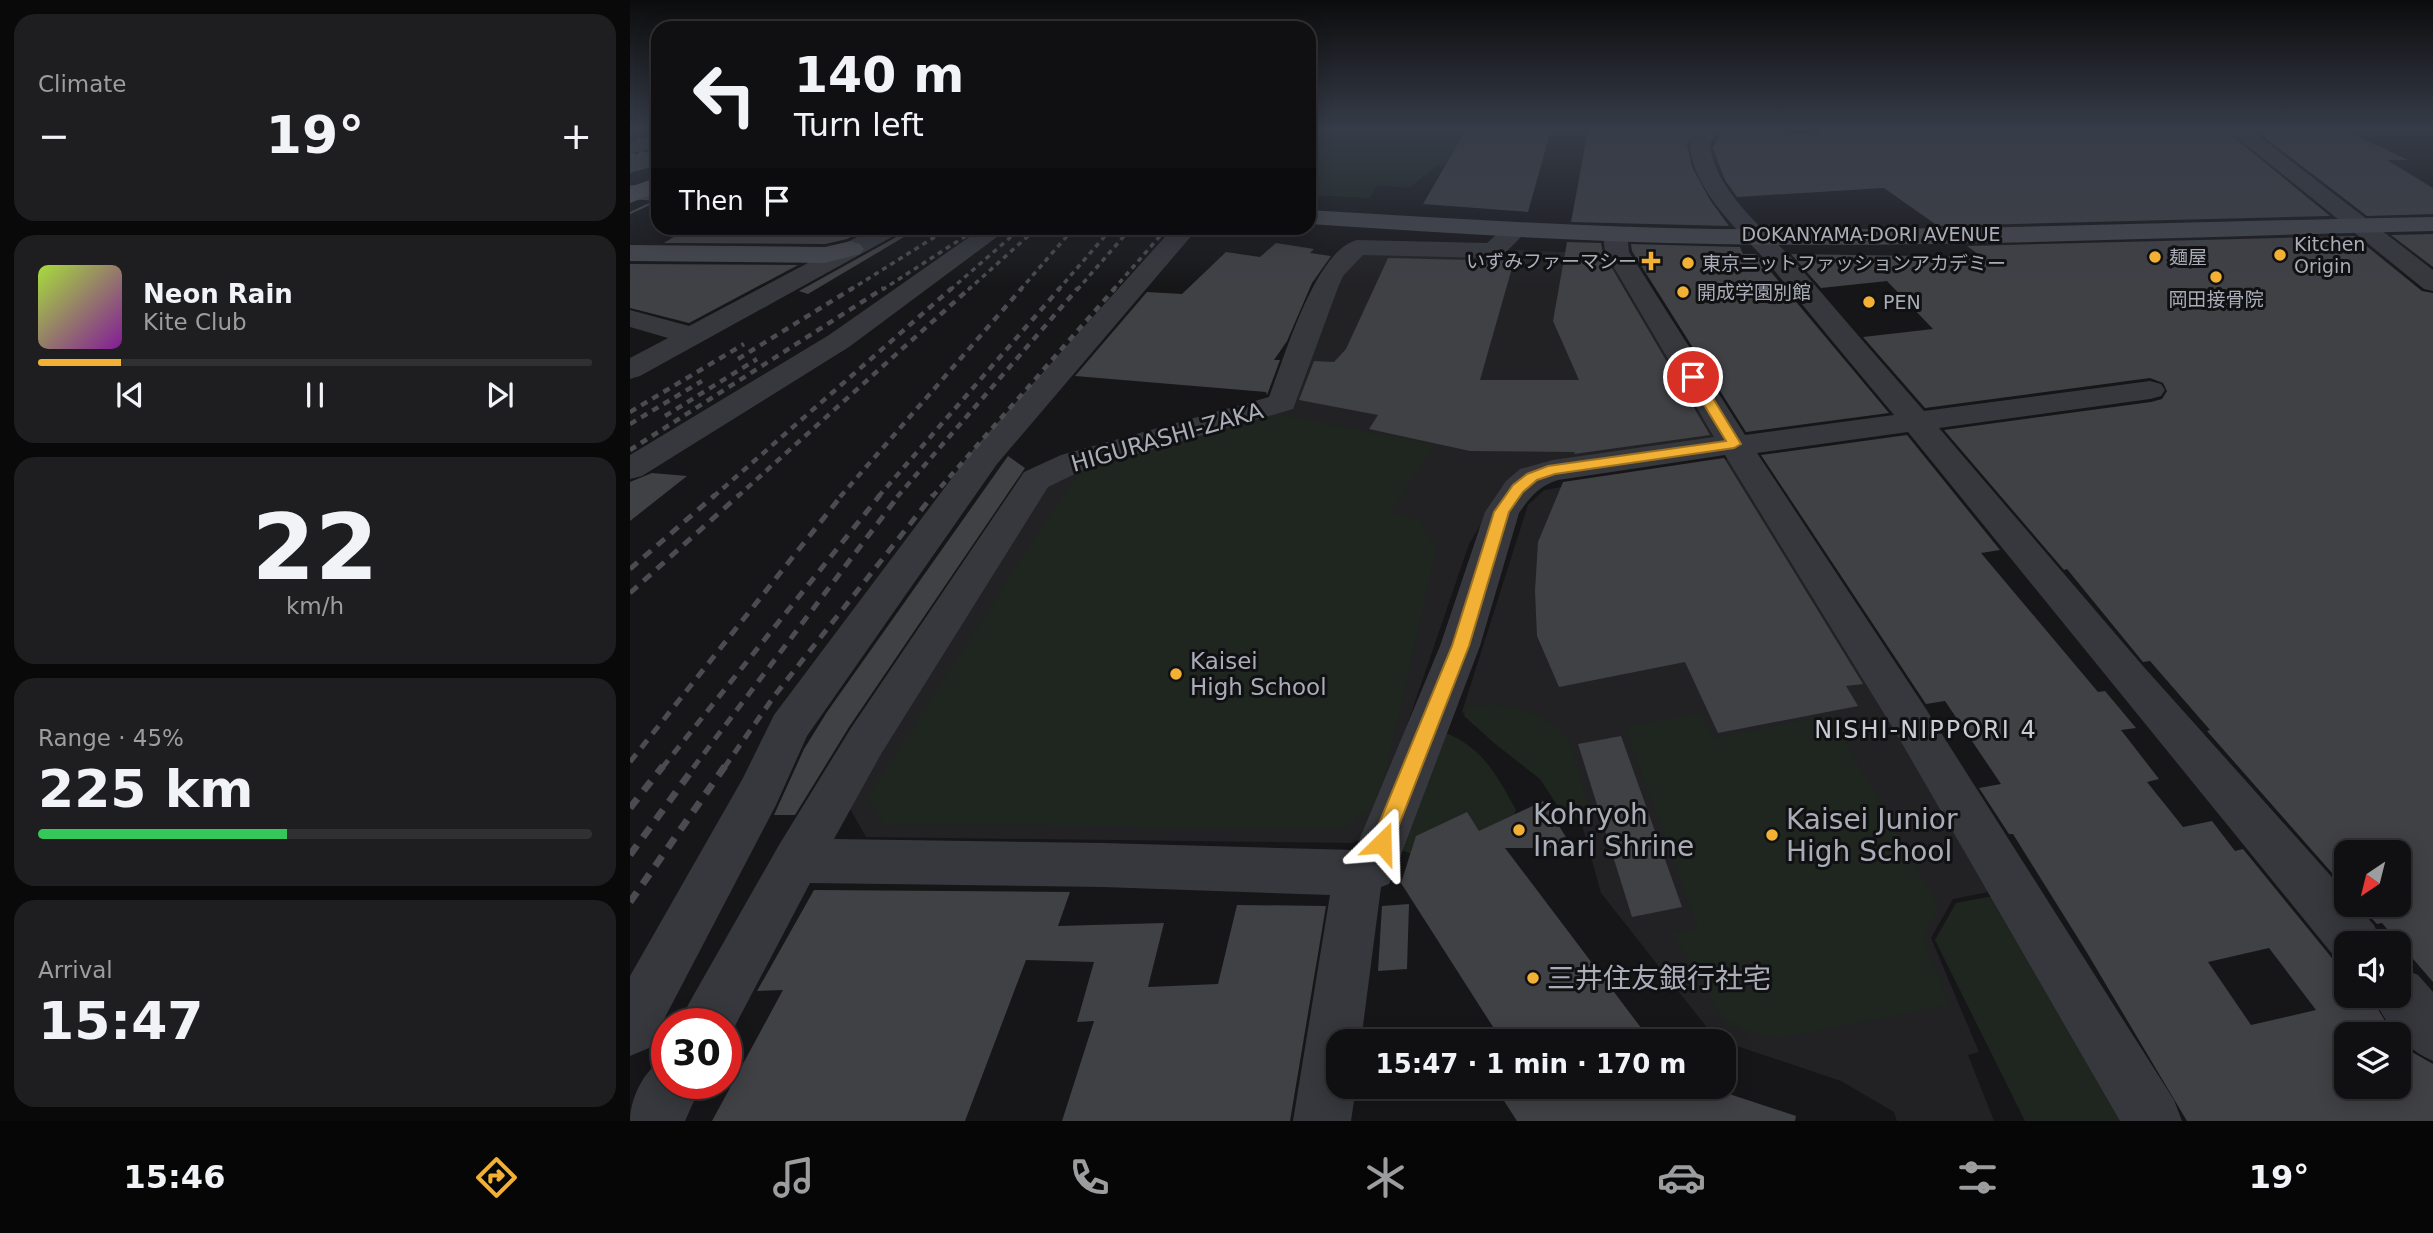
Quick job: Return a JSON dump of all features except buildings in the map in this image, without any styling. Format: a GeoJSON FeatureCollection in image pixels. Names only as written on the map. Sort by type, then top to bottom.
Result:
{"type":"FeatureCollection","features":[{"type":"Feature","properties":{"kind":"main road","name":"DOKANYAMA-DORI AVENUE"},"geometry":{"type":"LineString","coordinates":[[1316,217],[1516,230],[1755,236],[1936,235],[2433,224]]}},
{"type":"Feature","properties":{"kind":"main road"},"geometry":{"type":"LineString","coordinates":[[630,253],[825,255],[851,249]]}},
{"type":"Feature","properties":{"kind":"street"},"geometry":{"type":"LineString","coordinates":[[1713,182],[1739,219],[1916,421],[2048,577],[2128,677],[2346,931]]}},
{"type":"Feature","properties":{"kind":"street"},"geometry":{"type":"LineString","coordinates":[[2304,182],[2433,283]]}},
{"type":"Feature","properties":{"kind":"street","name":"HIGURASHI-ZAKA"},"geometry":{"type":"LineString","coordinates":[[796,861],[866,741],[1037,480],[1073,462],[1282,403],[1332,272],[1357,247],[1493,251],[1503,245],[1516,230]]}},
{"type":"Feature","properties":{"kind":"street"},"geometry":{"type":"LineString","coordinates":[[1615,234],[1617,252],[1735,445],[1911,721],[2153,1121]]}},
{"type":"Feature","properties":{"kind":"street"},"geometry":{"type":"LineString","coordinates":[[630,370],[878,235]]}},
{"type":"Feature","properties":{"kind":"street"},"geometry":{"type":"LineString","coordinates":[[630,469],[828,348],[987,235]]}},
{"type":"Feature","properties":{"kind":"street"},"geometry":{"type":"LineString","coordinates":[[630,1029],[760,792],[789,727],[985,457],[1180,235]]}},
{"type":"Feature","properties":{"kind":"street"},"geometry":{"type":"LineString","coordinates":[[630,318],[692,336]]}},
{"type":"Feature","properties":{"kind":"street"},"geometry":{"type":"LineString","coordinates":[[716,1008],[796,861],[1102,865],[1358,873],[1372,868],[1460,646],[1502,512],[1518,489],[1532,477],[1553,470],[2150,390]]}},
{"type":"Feature","properties":{"kind":"street"},"geometry":{"type":"LineString","coordinates":[[1322,1121],[1358,873]]}},
{"type":"Feature","properties":{"kind":"street"},"geometry":{"type":"LineString","coordinates":[[2411,1007],[2433,1033]]}},
{"type":"Feature","properties":{"kind":"street"},"geometry":{"type":"LineString","coordinates":[[653,1121],[665,1099]]}},
{"type":"Feature","properties":{"kind":"shaded area"},"geometry":{"type":"Polygon","coordinates":[[[1316,182],[1416,182],[1409,188],[1377,185],[1370,198],[1316,195],[1316,182]]]}},
{"type":"Feature","properties":{"kind":"shaded area","name":"Kaisei High School"},"geometry":{"type":"Polygon","coordinates":[[[1516,250],[1607,254],[1718,439],[1501,491],[1469,544],[1369,836],[1352,843],[866,837],[848,805],[1047,482],[1289,405],[1338,274],[1359,251],[1497,255],[1516,250]]]}},
{"type":"Feature","properties":{"kind":"shaded area","name":"Kaisei High School"},"geometry":{"type":"Polygon","coordinates":[[[1273,413],[1434,445],[1391,513],[1420,520],[1436,551],[1379,801],[1345,828],[884,825],[867,798],[1079,470],[1273,413]]]}},
{"type":"Feature","properties":{"kind":"shaded area","name":"Kaisei Junior High School"},"geometry":{"type":"Polygon","coordinates":[[[1733,458],[1993,891],[1953,899],[1931,938],[1979,1052],[1968,1055],[1994,1121],[1897,1121],[1894,1112],[1841,1081],[1736,1046],[1736,1029],[1708,1029],[1601,893],[1569,778],[1462,712],[1528,505],[1544,490],[1733,458]]]}},
{"type":"Feature","properties":{"kind":"shaded area"},"geometry":{"type":"Polygon","coordinates":[[[1495,704],[1537,714],[1568,737],[1592,819],[1566,819],[1540,779],[1464,716],[1467,706],[1495,704]]]}},
{"type":"Feature","properties":{"kind":"shaded area"},"geometry":{"type":"Polygon","coordinates":[[[1701,713],[1713,738],[1830,715],[1939,906],[1923,938],[1950,1005],[1781,1038],[1727,1026],[1672,933],[1698,928],[1625,727],[1701,713]]]}},
{"type":"Feature","properties":{"kind":"shaded area"},"geometry":{"type":"Polygon","coordinates":[[[1444,732],[1479,754],[1495,774],[1516,810],[1498,853],[1447,870],[1402,850],[1444,732]]]}},
{"type":"Feature","properties":{"kind":"shaded area"},"geometry":{"type":"Polygon","coordinates":[[[1998,895],[2123,1121],[2025,1121],[1935,940],[1956,903],[1998,895]]]}},
{"type":"Feature","properties":{"kind":"tram line"},"geometry":{"type":"LineString","coordinates":[[630,213],[651,203]]}},
{"type":"Feature","properties":{"kind":"railway"},"geometry":{"type":"LineString","coordinates":[[850,290],[938,235]]}},
{"type":"Feature","properties":{"kind":"railway"},"geometry":{"type":"LineString","coordinates":[[882,290],[967,235]]}},
{"type":"Feature","properties":{"kind":"railway"},"geometry":{"type":"LineString","coordinates":[[950,290],[1013,235]]}},
{"type":"Feature","properties":{"kind":"railway"},"geometry":{"type":"LineString","coordinates":[[968,290],[1029,235]]}},
{"type":"Feature","properties":{"kind":"railway"},"geometry":{"type":"LineString","coordinates":[[1020,290],[1068,235]]}},
{"type":"Feature","properties":{"kind":"railway"},"geometry":{"type":"LineString","coordinates":[[1058,290],[1106,235]]}},
{"type":"Feature","properties":{"kind":"railway"},"geometry":{"type":"LineString","coordinates":[[1077,290],[1125,235]]}},
{"type":"Feature","properties":{"kind":"railway"},"geometry":{"type":"LineString","coordinates":[[1113,290],[1161,235]]}},
{"type":"Feature","properties":{"kind":"railway"},"geometry":{"type":"LineString","coordinates":[[738,359],[853,288]]}},
{"type":"Feature","properties":{"kind":"railway"},"geometry":{"type":"LineString","coordinates":[[630,450],[884,288]]}},
{"type":"Feature","properties":{"kind":"railway"},"geometry":{"type":"LineString","coordinates":[[713,497],[952,288]]}},
{"type":"Feature","properties":{"kind":"railway"},"geometry":{"type":"LineString","coordinates":[[737,497],[970,288]]}},
{"type":"Feature","properties":{"kind":"railway"},"geometry":{"type":"LineString","coordinates":[[840,497],[1022,288]]}},
{"type":"Feature","properties":{"kind":"railway"},"geometry":{"type":"LineString","coordinates":[[878,497],[1060,288]]}},
{"type":"Feature","properties":{"kind":"railway"},"geometry":{"type":"LineString","coordinates":[[897,497],[1078,288]]}},
{"type":"Feature","properties":{"kind":"railway"},"geometry":{"type":"LineString","coordinates":[[932,497],[1115,288]]}},
{"type":"Feature","properties":{"kind":"railway"},"geometry":{"type":"LineString","coordinates":[[630,412],[744,344]]}},
{"type":"Feature","properties":{"kind":"railway"},"geometry":{"type":"LineString","coordinates":[[665,416],[757,359]]}},
{"type":"Feature","properties":{"kind":"railway"},"geometry":{"type":"LineString","coordinates":[[630,424],[702,381]]}},
{"type":"Feature","properties":{"kind":"railway"},"geometry":{"type":"LineString","coordinates":[[630,569],[715,495]]}},
{"type":"Feature","properties":{"kind":"railway"},"geometry":{"type":"LineString","coordinates":[[630,593],[739,495]]}},
{"type":"Feature","properties":{"kind":"railway"},"geometry":{"type":"LineString","coordinates":[[630,762],[842,495]]}},
{"type":"Feature","properties":{"kind":"railway"},"geometry":{"type":"LineString","coordinates":[[662,768],[880,495]]}},
{"type":"Feature","properties":{"kind":"railway"},"geometry":{"type":"LineString","coordinates":[[693,768],[899,495]]}},
{"type":"Feature","properties":{"kind":"railway"},"geometry":{"type":"LineString","coordinates":[[724,768],[775,695],[933,495]]}},
{"type":"Feature","properties":{"kind":"railway"},"geometry":{"type":"LineString","coordinates":[[630,808],[663,766]]}},
{"type":"Feature","properties":{"kind":"railway"},"geometry":{"type":"LineString","coordinates":[[630,855],[695,766]]}},
{"type":"Feature","properties":{"kind":"railway"},"geometry":{"type":"LineString","coordinates":[[630,902],[725,766]]}},
{"type":"Feature","properties":{"kind":"place","name":"Kitchen Origin"},"geometry":{"type":"Point","coordinates":[2280,255]}},
{"type":"Feature","properties":{"kind":"place","name":"麺屋"},"geometry":{"type":"Point","coordinates":[2155,257]}},
{"type":"Feature","properties":{"kind":"place","name":"いずみファーマシー"},"geometry":{"type":"Point","coordinates":[1651,261]}},
{"type":"Feature","properties":{"kind":"place","name":"東京ニットファッションアカデミー"},"geometry":{"type":"Point","coordinates":[1688,263]}},
{"type":"Feature","properties":{"kind":"place","name":"岡田接骨院"},"geometry":{"type":"Point","coordinates":[2216,277]}},
{"type":"Feature","properties":{"kind":"place","name":"開成学園別館"},"geometry":{"type":"Point","coordinates":[1683,292]}},
{"type":"Feature","properties":{"kind":"place","name":"PEN"},"geometry":{"type":"Point","coordinates":[1869,302]}},
{"type":"Feature","properties":{"kind":"place","name":"Kaisei High School"},"geometry":{"type":"Point","coordinates":[1176,674]}},
{"type":"Feature","properties":{"kind":"place","name":"Kohryoh Inari Shrine"},"geometry":{"type":"Point","coordinates":[1519,830]}},
{"type":"Feature","properties":{"kind":"place","name":"Kaisei Junior High School"},"geometry":{"type":"Point","coordinates":[1772,835]}},
{"type":"Feature","properties":{"kind":"place","name":"三井住友銀行社宅"},"geometry":{"type":"Point","coordinates":[1533,978]}},
{"type":"Feature","properties":{"kind":"district","name":"NISHI-NIPPORI 4"},"geometry":{"type":"Point","coordinates":[1926,730]}},
{"type":"Feature","properties":{"kind":"route"},"geometry":{"type":"LineString","coordinates":[[1382,843],[1460,646],[1502,512],[1518,489],[1532,477],[1553,470],[1734,444],[1693,377]]}}]}
